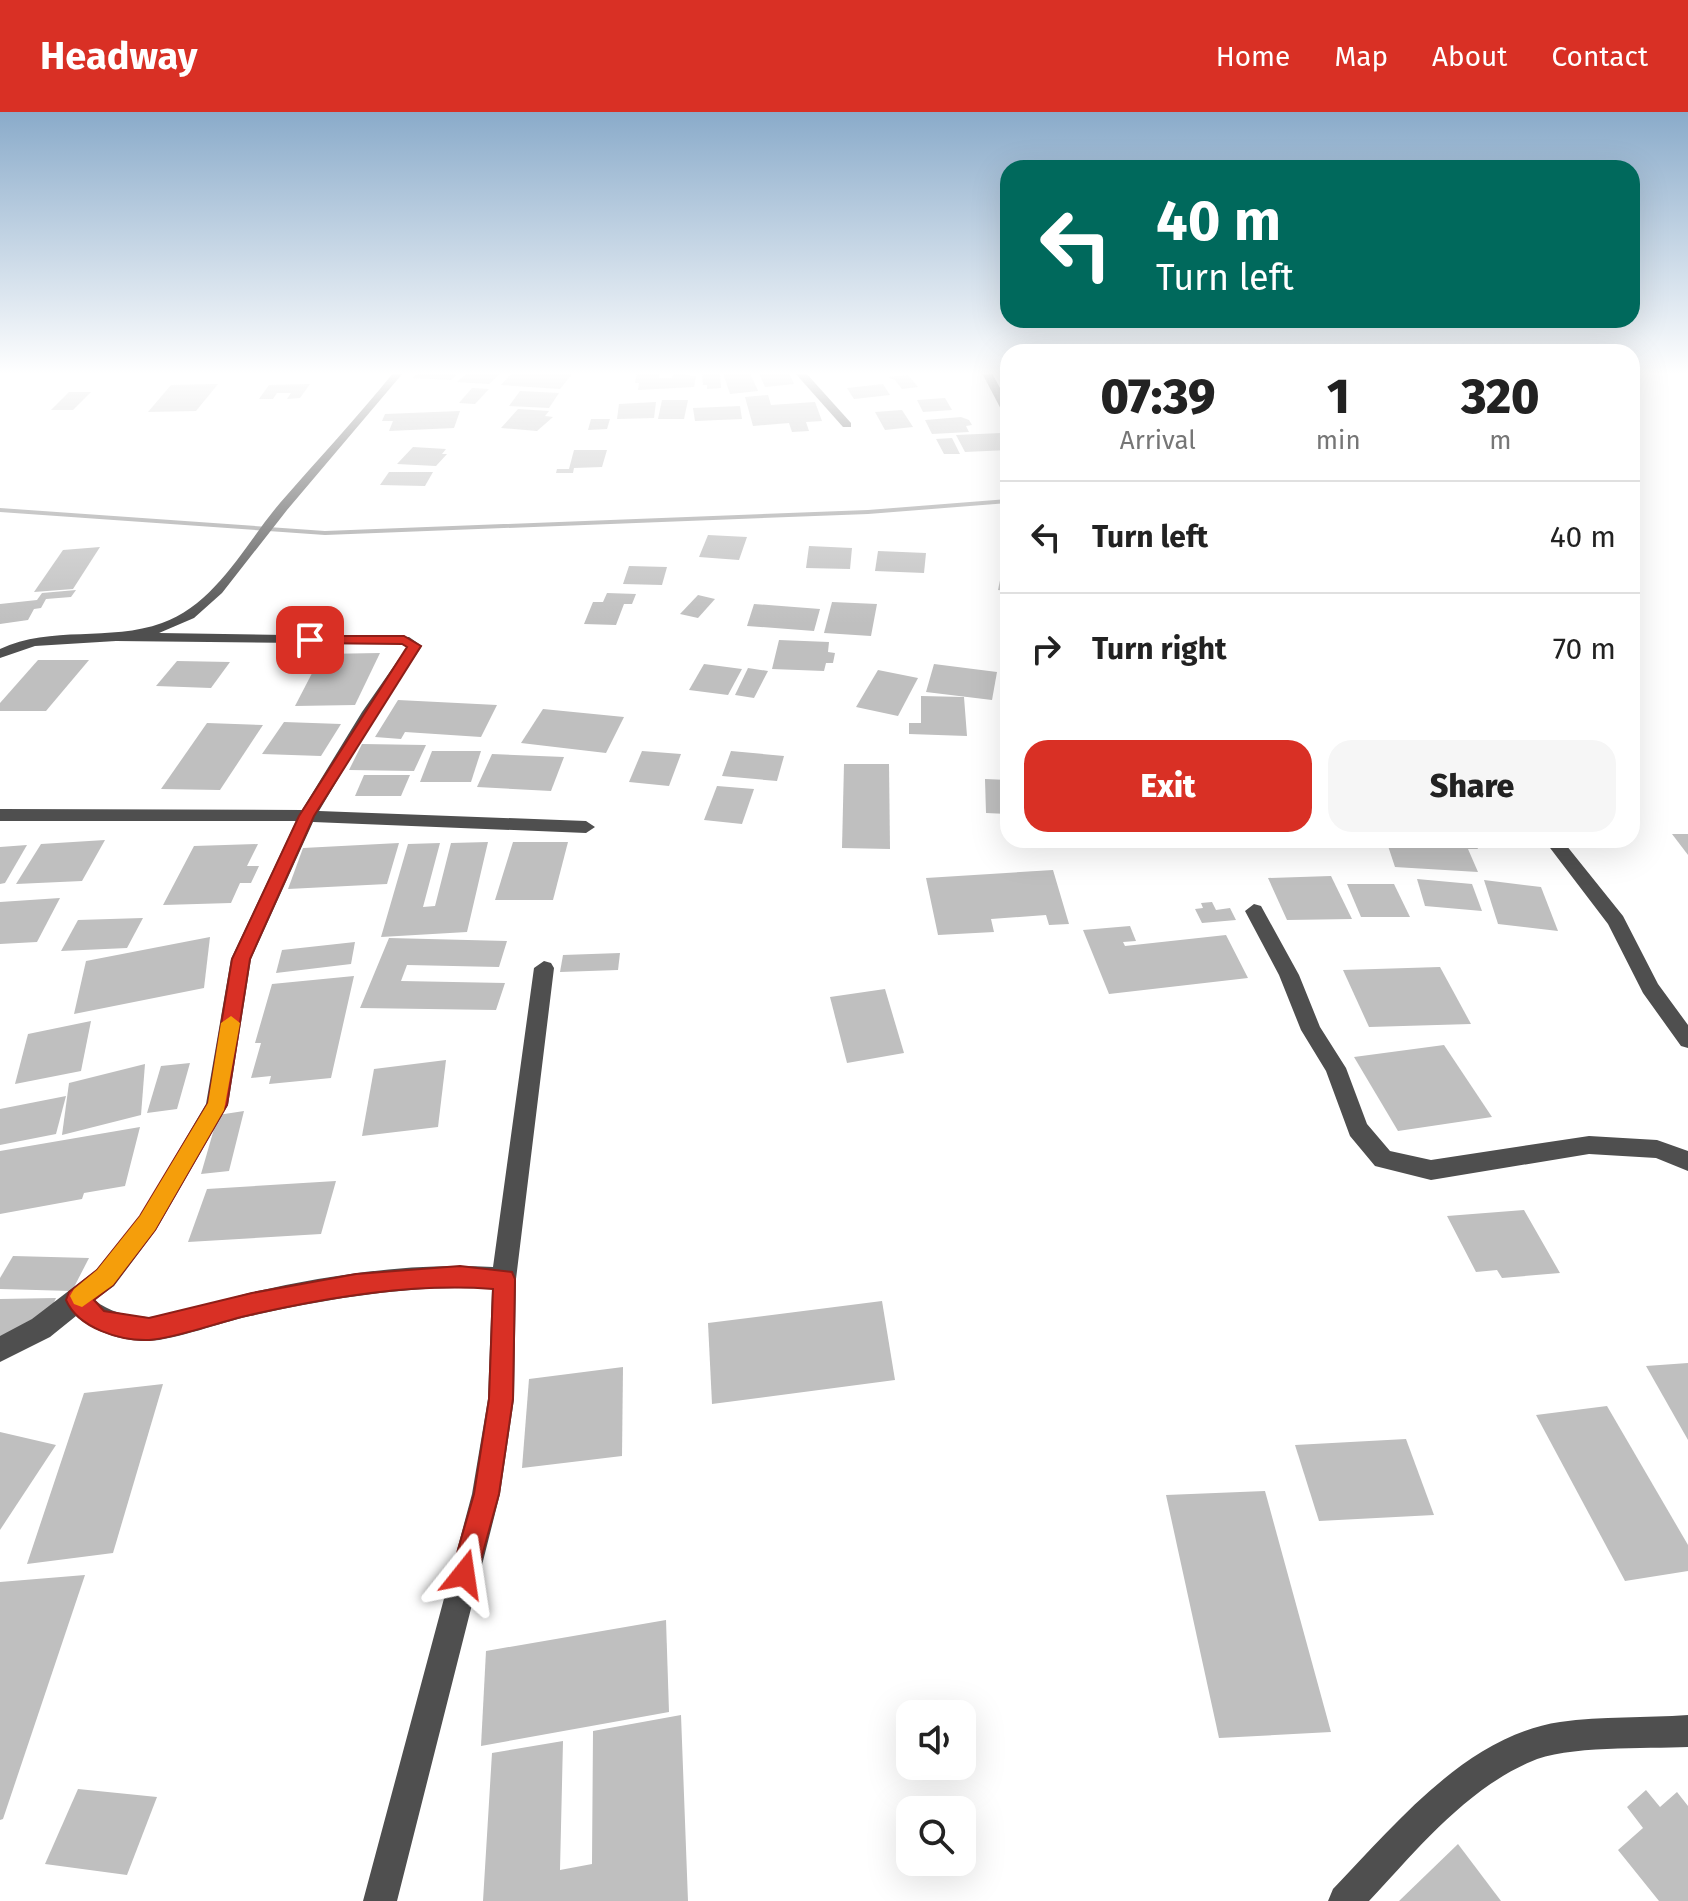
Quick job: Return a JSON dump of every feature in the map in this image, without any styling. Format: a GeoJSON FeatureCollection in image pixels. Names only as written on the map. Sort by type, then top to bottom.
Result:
{"type":"FeatureCollection","features":[{"type":"Feature","properties":{"kind":"street"},"geometry":{"type":"LineString","coordinates":[[118,637],[154,631],[186,618],[207,602],[282,508],[328,456]]}},
{"type":"Feature","properties":{"kind":"street"},"geometry":{"type":"LineString","coordinates":[[0,654],[34,642],[118,637],[412,642],[415,646],[307,816],[241,959],[217,1105],[148,1223],[105,1278],[41,1328],[0,1350]]}},
{"type":"Feature","properties":{"kind":"street"},"geometry":{"type":"LineString","coordinates":[[0,815],[307,816],[586,827]]}},
{"type":"Feature","properties":{"kind":"street"},"geometry":{"type":"LineString","coordinates":[[1559,848],[1616,921],[1650,988],[1688,1040]]}},
{"type":"Feature","properties":{"kind":"street"},"geometry":{"type":"LineString","coordinates":[[1254,911],[1289,975],[1311,1030],[1336,1068],[1358,1129],[1383,1159],[1431,1170],[1589,1145],[1657,1149],[1688,1161]]}},
{"type":"Feature","properties":{"kind":"street"},"geometry":{"type":"LineString","coordinates":[[380,1901],[486,1494],[501,1399],[504,1279],[544,968]]}},
{"type":"Feature","properties":{"kind":"street"},"geometry":{"type":"LineString","coordinates":[[77,1300],[99,1320],[149,1329],[252,1304],[356,1285],[460,1276],[504,1279]]}},
{"type":"Feature","properties":{"kind":"street"},"geometry":{"type":"LineString","coordinates":[[1345,1901],[1448,1794],[1524,1747],[1560,1738],[1688,1731]]}},
{"type":"Feature","properties":{"kind":"building"},"geometry":{"type":"Polygon","coordinates":[[[404,456],[445,456],[436,466],[397,464],[404,456]]]}},
{"type":"Feature","properties":{"kind":"building"},"geometry":{"type":"Polygon","coordinates":[[[572,456],[605,456],[602,467],[574,468],[573,473],[556,473],[557,469],[569,469],[572,456]]]}},
{"type":"Feature","properties":{"kind":"building"},"geometry":{"type":"Polygon","coordinates":[[[389,472],[433,472],[425,486],[380,485],[389,472]]]}},
{"type":"Feature","properties":{"kind":"building"},"geometry":{"type":"Polygon","coordinates":[[[708,535],[747,537],[739,560],[699,557],[708,535]]]}},
{"type":"Feature","properties":{"kind":"building"},"geometry":{"type":"Polygon","coordinates":[[[809,546],[852,548],[850,569],[806,568],[809,546]]]}},
{"type":"Feature","properties":{"kind":"building"},"geometry":{"type":"Polygon","coordinates":[[[100,547],[73,589],[34,592],[63,550],[100,547]]]}},
{"type":"Feature","properties":{"kind":"building"},"geometry":{"type":"Polygon","coordinates":[[[878,551],[926,553],[924,573],[875,571],[878,551]]]}},
{"type":"Feature","properties":{"kind":"building"},"geometry":{"type":"Polygon","coordinates":[[[629,566],[667,567],[662,585],[623,584],[629,566]]]}},
{"type":"Feature","properties":{"kind":"building"},"geometry":{"type":"Polygon","coordinates":[[[76,590],[71,597],[46,599],[41,608],[34,609],[28,620],[0,624],[0,604],[37,600],[42,593],[76,590]]]}},
{"type":"Feature","properties":{"kind":"building"},"geometry":{"type":"Polygon","coordinates":[[[607,593],[636,594],[632,604],[624,604],[616,625],[584,624],[593,602],[603,602],[607,593]]]}},
{"type":"Feature","properties":{"kind":"building"},"geometry":{"type":"Polygon","coordinates":[[[698,595],[715,599],[698,618],[680,614],[698,595]]]}},
{"type":"Feature","properties":{"kind":"building"},"geometry":{"type":"Polygon","coordinates":[[[832,602],[877,604],[871,636],[824,633],[832,602]]]}},
{"type":"Feature","properties":{"kind":"building"},"geometry":{"type":"Polygon","coordinates":[[[754,604],[820,609],[814,631],[747,626],[754,604]]]}},
{"type":"Feature","properties":{"kind":"building"},"geometry":{"type":"Polygon","coordinates":[[[779,640],[829,642],[828,652],[835,653],[833,663],[826,663],[824,671],[772,669],[779,640]]]}},
{"type":"Feature","properties":{"kind":"building"},"geometry":{"type":"Polygon","coordinates":[[[380,653],[355,705],[295,706],[322,654],[380,653]]]}},
{"type":"Feature","properties":{"kind":"building"},"geometry":{"type":"Polygon","coordinates":[[[38,660],[89,660],[46,711],[0,711],[0,703],[38,660]]]}},
{"type":"Feature","properties":{"kind":"building"},"geometry":{"type":"Polygon","coordinates":[[[177,661],[230,662],[211,688],[156,686],[177,661]]]}},
{"type":"Feature","properties":{"kind":"building"},"geometry":{"type":"Polygon","coordinates":[[[704,664],[742,669],[728,695],[689,690],[704,664]]]}},
{"type":"Feature","properties":{"kind":"building"},"geometry":{"type":"Polygon","coordinates":[[[934,664],[997,672],[992,700],[926,692],[934,664]]]}},
{"type":"Feature","properties":{"kind":"building"},"geometry":{"type":"Polygon","coordinates":[[[748,668],[768,671],[754,698],[735,695],[748,668]]]}},
{"type":"Feature","properties":{"kind":"building"},"geometry":{"type":"Polygon","coordinates":[[[878,670],[918,678],[898,716],[856,707],[878,670]]]}},
{"type":"Feature","properties":{"kind":"building"},"geometry":{"type":"Polygon","coordinates":[[[921,696],[964,697],[967,736],[909,734],[909,723],[921,723],[921,696]]]}},
{"type":"Feature","properties":{"kind":"building"},"geometry":{"type":"Polygon","coordinates":[[[398,700],[497,705],[481,737],[405,732],[401,739],[375,737],[398,700]]]}},
{"type":"Feature","properties":{"kind":"building"},"geometry":{"type":"Polygon","coordinates":[[[543,709],[624,717],[606,753],[521,743],[543,709]]]}},
{"type":"Feature","properties":{"kind":"building"},"geometry":{"type":"Polygon","coordinates":[[[284,722],[341,724],[321,756],[262,754],[284,722]]]}},
{"type":"Feature","properties":{"kind":"building"},"geometry":{"type":"Polygon","coordinates":[[[207,723],[263,725],[220,790],[161,789],[207,723]]]}},
{"type":"Feature","properties":{"kind":"building"},"geometry":{"type":"Polygon","coordinates":[[[362,744],[426,745],[414,771],[349,770],[362,744]]]}},
{"type":"Feature","properties":{"kind":"building"},"geometry":{"type":"Polygon","coordinates":[[[432,751],[481,751],[471,782],[420,782],[432,751]]]}},
{"type":"Feature","properties":{"kind":"building"},"geometry":{"type":"Polygon","coordinates":[[[642,751],[681,754],[669,786],[629,782],[642,751]]]}},
{"type":"Feature","properties":{"kind":"building"},"geometry":{"type":"Polygon","coordinates":[[[731,751],[784,756],[777,781],[722,776],[731,751]]]}},
{"type":"Feature","properties":{"kind":"building"},"geometry":{"type":"Polygon","coordinates":[[[492,754],[564,757],[551,791],[477,787],[492,754]]]}},
{"type":"Feature","properties":{"kind":"building"},"geometry":{"type":"Polygon","coordinates":[[[844,764],[889,764],[890,849],[842,848],[844,764]]]}},
{"type":"Feature","properties":{"kind":"building"},"geometry":{"type":"Polygon","coordinates":[[[364,775],[410,775],[401,796],[355,796],[364,775]]]}},
{"type":"Feature","properties":{"kind":"building"},"geometry":{"type":"Polygon","coordinates":[[[985,779],[1000,780],[1000,814],[986,813],[985,779]]]}},
{"type":"Feature","properties":{"kind":"building"},"geometry":{"type":"Polygon","coordinates":[[[717,786],[754,789],[742,824],[704,820],[717,786]]]}},
{"type":"Feature","properties":{"kind":"building"},"geometry":{"type":"Polygon","coordinates":[[[1672,834],[1688,834],[1688,855],[1672,834]]]}},
{"type":"Feature","properties":{"kind":"building"},"geometry":{"type":"Polygon","coordinates":[[[105,840],[82,881],[16,884],[41,844],[105,840]]]}},
{"type":"Feature","properties":{"kind":"building"},"geometry":{"type":"Polygon","coordinates":[[[488,842],[467,932],[381,937],[408,844],[440,843],[423,907],[435,906],[451,843],[488,842]]]}},
{"type":"Feature","properties":{"kind":"building"},"geometry":{"type":"Polygon","coordinates":[[[513,842],[568,842],[553,900],[495,900],[513,842]]]}},
{"type":"Feature","properties":{"kind":"building"},"geometry":{"type":"Polygon","coordinates":[[[399,843],[387,884],[288,889],[303,848],[399,843]]]}},
{"type":"Feature","properties":{"kind":"building"},"geometry":{"type":"Polygon","coordinates":[[[258,844],[247,866],[259,866],[251,883],[240,883],[231,903],[163,905],[194,846],[258,844]]]}},
{"type":"Feature","properties":{"kind":"building"},"geometry":{"type":"Polygon","coordinates":[[[27,845],[5,883],[0,884],[0,847],[27,845]]]}},
{"type":"Feature","properties":{"kind":"building"},"geometry":{"type":"Polygon","coordinates":[[[1389,848],[1478,849],[1468,849],[1478,872],[1395,867],[1389,848]]]}},
{"type":"Feature","properties":{"kind":"building"},"geometry":{"type":"Polygon","coordinates":[[[1053,870],[1069,924],[1049,925],[1046,915],[991,919],[994,932],[938,935],[926,878],[1053,870]]]}},
{"type":"Feature","properties":{"kind":"building"},"geometry":{"type":"Polygon","coordinates":[[[1331,876],[1352,919],[1287,920],[1268,878],[1331,876]]]}},
{"type":"Feature","properties":{"kind":"building"},"geometry":{"type":"Polygon","coordinates":[[[1417,879],[1472,884],[1482,911],[1425,906],[1417,879]]]}},
{"type":"Feature","properties":{"kind":"building"},"geometry":{"type":"Polygon","coordinates":[[[1484,880],[1541,887],[1558,931],[1498,924],[1484,880]]]}},
{"type":"Feature","properties":{"kind":"building"},"geometry":{"type":"Polygon","coordinates":[[[1347,884],[1394,884],[1410,917],[1361,917],[1347,884]]]}},
{"type":"Feature","properties":{"kind":"building"},"geometry":{"type":"Polygon","coordinates":[[[60,898],[37,942],[0,944],[0,902],[60,898]]]}},
{"type":"Feature","properties":{"kind":"building"},"geometry":{"type":"Polygon","coordinates":[[[1212,902],[1216,910],[1230,908],[1236,920],[1202,923],[1195,909],[1203,908],[1201,903],[1212,902]]]}},
{"type":"Feature","properties":{"kind":"building"},"geometry":{"type":"Polygon","coordinates":[[[143,918],[127,948],[61,951],[78,920],[143,918]]]}},
{"type":"Feature","properties":{"kind":"building"},"geometry":{"type":"Polygon","coordinates":[[[1130,926],[1136,941],[1123,942],[1125,946],[1226,935],[1248,978],[1109,994],[1083,930],[1130,926]]]}},
{"type":"Feature","properties":{"kind":"building"},"geometry":{"type":"Polygon","coordinates":[[[210,937],[204,988],[74,1014],[86,961],[210,937]]]}},
{"type":"Feature","properties":{"kind":"building"},"geometry":{"type":"Polygon","coordinates":[[[389,938],[507,941],[499,967],[407,965],[401,981],[505,983],[496,1010],[360,1008],[389,938]]]}},
{"type":"Feature","properties":{"kind":"building"},"geometry":{"type":"Polygon","coordinates":[[[355,942],[351,964],[276,973],[282,950],[355,942]]]}},
{"type":"Feature","properties":{"kind":"building"},"geometry":{"type":"Polygon","coordinates":[[[620,953],[618,970],[560,972],[563,955],[620,953]]]}},
{"type":"Feature","properties":{"kind":"building"},"geometry":{"type":"Polygon","coordinates":[[[1440,967],[1471,1024],[1369,1027],[1343,970],[1440,967]]]}},
{"type":"Feature","properties":{"kind":"building"},"geometry":{"type":"Polygon","coordinates":[[[354,976],[331,1078],[269,1084],[271,1076],[251,1078],[261,1043],[255,1043],[272,984],[354,976]]]}},
{"type":"Feature","properties":{"kind":"building"},"geometry":{"type":"Polygon","coordinates":[[[885,989],[904,1053],[847,1063],[830,997],[885,989]]]}},
{"type":"Feature","properties":{"kind":"building"},"geometry":{"type":"Polygon","coordinates":[[[91,1021],[81,1071],[15,1084],[28,1034],[91,1021]]]}},
{"type":"Feature","properties":{"kind":"building"},"geometry":{"type":"Polygon","coordinates":[[[1444,1045],[1492,1117],[1398,1131],[1354,1057],[1444,1045]]]}},
{"type":"Feature","properties":{"kind":"building"},"geometry":{"type":"Polygon","coordinates":[[[446,1060],[438,1127],[362,1136],[374,1069],[446,1060]]]}},
{"type":"Feature","properties":{"kind":"building"},"geometry":{"type":"Polygon","coordinates":[[[190,1063],[177,1109],[147,1113],[161,1066],[190,1063]]]}},
{"type":"Feature","properties":{"kind":"building"},"geometry":{"type":"Polygon","coordinates":[[[145,1064],[141,1115],[62,1135],[69,1083],[145,1064]]]}},
{"type":"Feature","properties":{"kind":"building"},"geometry":{"type":"Polygon","coordinates":[[[66,1096],[56,1134],[0,1145],[0,1109],[66,1096]]]}},
{"type":"Feature","properties":{"kind":"building"},"geometry":{"type":"Polygon","coordinates":[[[244,1111],[229,1171],[201,1174],[218,1115],[244,1111]]]}},
{"type":"Feature","properties":{"kind":"building"},"geometry":{"type":"Polygon","coordinates":[[[140,1127],[125,1186],[84,1193],[82,1199],[0,1214],[0,1151],[140,1127]]]}},
{"type":"Feature","properties":{"kind":"building"},"geometry":{"type":"Polygon","coordinates":[[[336,1181],[321,1234],[188,1242],[207,1189],[336,1181]]]}},
{"type":"Feature","properties":{"kind":"building"},"geometry":{"type":"Polygon","coordinates":[[[1524,1210],[1560,1273],[1502,1278],[1497,1270],[1476,1272],[1447,1216],[1524,1210]]]}},
{"type":"Feature","properties":{"kind":"building"},"geometry":{"type":"Polygon","coordinates":[[[13,1256],[89,1258],[72,1291],[0,1289],[0,1278],[13,1256]]]}},
{"type":"Feature","properties":{"kind":"building"},"geometry":{"type":"Polygon","coordinates":[[[56,1298],[43,1327],[0,1339],[0,1299],[56,1298]]]}},
{"type":"Feature","properties":{"kind":"building"},"geometry":{"type":"Polygon","coordinates":[[[882,1301],[895,1380],[712,1404],[708,1323],[882,1301]]]}},
{"type":"Feature","properties":{"kind":"building"},"geometry":{"type":"Polygon","coordinates":[[[1688,1363],[1688,1440],[1646,1366],[1688,1363]]]}},
{"type":"Feature","properties":{"kind":"building"},"geometry":{"type":"Polygon","coordinates":[[[623,1367],[622,1456],[522,1468],[529,1379],[623,1367]]]}},
{"type":"Feature","properties":{"kind":"building"},"geometry":{"type":"Polygon","coordinates":[[[163,1384],[113,1553],[27,1564],[84,1393],[163,1384]]]}},
{"type":"Feature","properties":{"kind":"building"},"geometry":{"type":"Polygon","coordinates":[[[1607,1406],[1688,1545],[1688,1571],[1625,1581],[1536,1415],[1607,1406]]]}},
{"type":"Feature","properties":{"kind":"building"},"geometry":{"type":"Polygon","coordinates":[[[0,1432],[56,1445],[0,1530],[0,1432]]]}},
{"type":"Feature","properties":{"kind":"building"},"geometry":{"type":"Polygon","coordinates":[[[1406,1439],[1434,1515],[1319,1521],[1295,1445],[1406,1439]]]}},
{"type":"Feature","properties":{"kind":"building"},"geometry":{"type":"Polygon","coordinates":[[[1265,1491],[1331,1732],[1219,1738],[1166,1495],[1265,1491]]]}},
{"type":"Feature","properties":{"kind":"building"},"geometry":{"type":"Polygon","coordinates":[[[85,1575],[3,1819],[0,1820],[0,1582],[85,1575]]]}},
{"type":"Feature","properties":{"kind":"building"},"geometry":{"type":"Polygon","coordinates":[[[666,1620],[669,1712],[481,1746],[486,1651],[666,1620]]]}},
{"type":"Feature","properties":{"kind":"building"},"geometry":{"type":"Polygon","coordinates":[[[681,1715],[688,1901],[483,1901],[492,1753],[563,1741],[560,1870],[592,1864],[593,1731],[681,1715]]]}},
{"type":"Feature","properties":{"kind":"building"},"geometry":{"type":"Polygon","coordinates":[[[78,1789],[157,1797],[127,1875],[45,1864],[78,1789]]]}},
{"type":"Feature","properties":{"kind":"building"},"geometry":{"type":"Polygon","coordinates":[[[1646,1790],[1660,1807],[1677,1792],[1688,1806],[1688,1901],[1659,1901],[1618,1850],[1643,1828],[1627,1807],[1646,1790]]]}},
{"type":"Feature","properties":{"kind":"building"},"geometry":{"type":"Polygon","coordinates":[[[1458,1844],[1501,1901],[1399,1901],[1458,1844]]]}},
{"type":"Feature","properties":{"kind":"waterway"},"geometry":{"type":"LineString","coordinates":[[0,510],[325,533],[868,512],[1000,502]]}},
{"type":"Feature","properties":{"kind":"slow traffic"},"geometry":{"type":"LineString","coordinates":[[82,1296],[105,1278],[148,1223],[217,1105],[231,1023]]}},
{"type":"Feature","properties":{"kind":"route"},"geometry":{"type":"LineString","coordinates":[[310,640],[404,640],[415,646],[370,712],[307,816],[241,959],[217,1105],[148,1223],[105,1278],[77,1300],[99,1320],[149,1329],[252,1304],[356,1285],[460,1276],[504,1279],[501,1399],[486,1494],[464,1574]]}}]}
